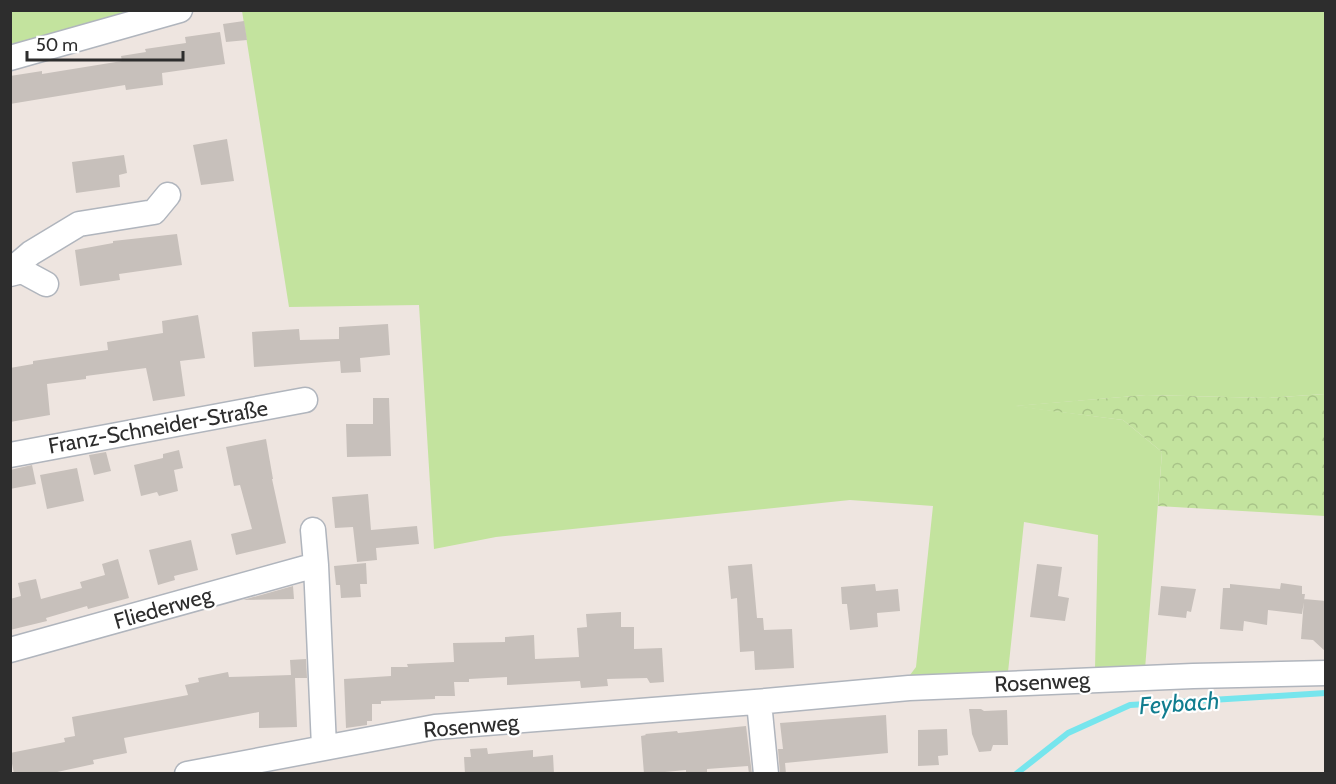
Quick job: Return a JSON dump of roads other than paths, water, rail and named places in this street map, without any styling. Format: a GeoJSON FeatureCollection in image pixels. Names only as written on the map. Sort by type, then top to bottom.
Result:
{"type":"FeatureCollection","features":[{"type":"Feature","properties":{"kind":"street"},"geometry":{"type":"LineString","coordinates":[[10,58],[180,10]]}},
{"type":"Feature","properties":{"kind":"street"},"geometry":{"type":"LineString","coordinates":[[10,272],[31,253],[79,224],[154,212],[168,195]]}},
{"type":"Feature","properties":{"kind":"street"},"geometry":{"type":"LineString","coordinates":[[10,272],[22,271],[46,284]]}},
{"type":"Feature","properties":{"kind":"street","name":"Franz-Schneider-Straße"},"geometry":{"type":"LineString","coordinates":[[10,455],[305,400]]}},
{"type":"Feature","properties":{"kind":"street"},"geometry":{"type":"LineString","coordinates":[[313,530],[324,747]]}},
{"type":"Feature","properties":{"kind":"street","name":"Fliederweg"},"geometry":{"type":"LineString","coordinates":[[10,650],[316,565]]}},
{"type":"Feature","properties":{"kind":"street","name":"Rosenweg"},"geometry":{"type":"LineString","coordinates":[[187,774],[435,727],[909,688],[1326,673]]}},
{"type":"Feature","properties":{"kind":"street"},"geometry":{"type":"LineString","coordinates":[[759,702],[766,774]]}},
{"type":"Feature","properties":{"kind":"waterway","name":"Feybach"},"geometry":{"type":"LineString","coordinates":[[1016,774],[1068,733],[1130,705],[1326,693]]}}]}
